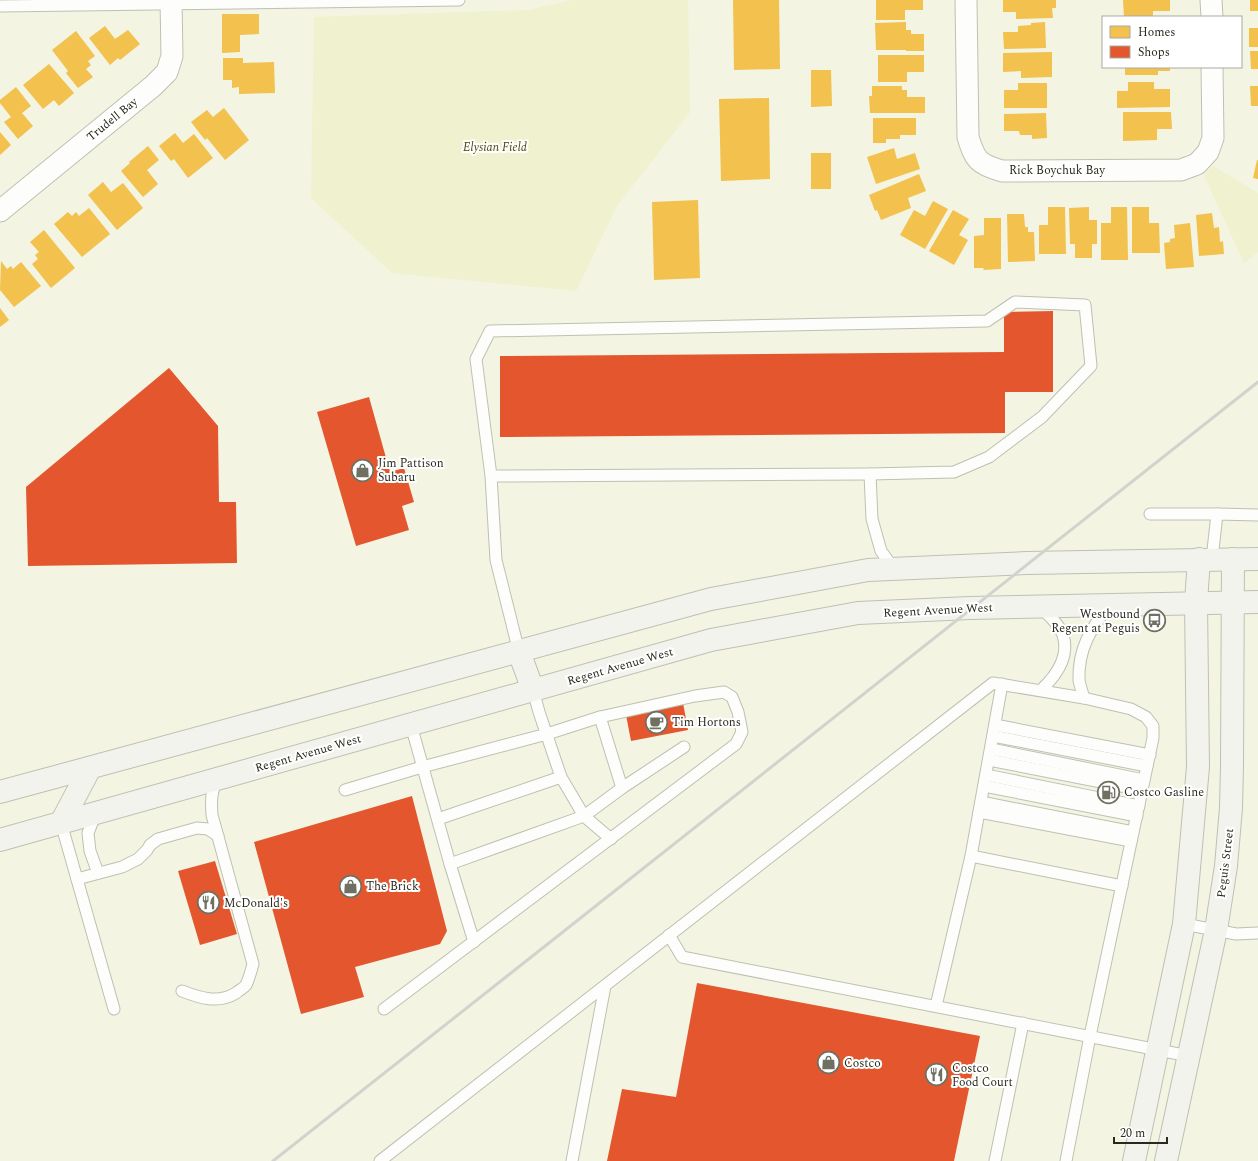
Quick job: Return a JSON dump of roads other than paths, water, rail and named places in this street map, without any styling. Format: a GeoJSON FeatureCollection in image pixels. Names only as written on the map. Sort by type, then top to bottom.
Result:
{"type":"FeatureCollection","features":[{"type":"Feature","properties":{"kind":"main road"},"geometry":{"type":"LineString","coordinates":[[1134,1161],[1184,924],[1198,768],[1196,602],[1214,559]]}},
{"type":"Feature","properties":{"kind":"main road","name":"Peguis Street"},"geometry":{"type":"LineString","coordinates":[[1166,1161],[1216,930],[1226,866],[1231,808],[1233,602],[1214,559]]}},
{"type":"Feature","properties":{"kind":"main road"},"geometry":{"type":"LineString","coordinates":[[0,792],[711,599],[868,570],[1027,562],[1258,559]]}},
{"type":"Feature","properties":{"kind":"main road","name":"Regent Avenue West"},"geometry":{"type":"LineString","coordinates":[[0,840],[711,640],[858,613],[1109,604],[1258,602]]}},
{"type":"Feature","properties":{"kind":"main road"},"geometry":{"type":"LineString","coordinates":[[519,652],[533,690]]}},
{"type":"Feature","properties":{"kind":"main road"},"geometry":{"type":"LineString","coordinates":[[61,823],[90,768]]}},
{"type":"Feature","properties":{"kind":"street","name":"Rick Boychuk Bay"},"geometry":{"type":"LineString","coordinates":[[966,0],[968,136],[973,154],[986,166],[1002,171],[1181,170],[1197,164],[1208,152],[1213,138],[1212,68]]}},
{"type":"Feature","properties":{"kind":"street"},"geometry":{"type":"LineString","coordinates":[[1211,0],[1212,16]]}},
{"type":"Feature","properties":{"kind":"street","name":"Trudell Bay"},"geometry":{"type":"LineString","coordinates":[[0,211],[153,86],[167,72],[172,56],[171,2]]}},
{"type":"Feature","properties":{"kind":"lane"},"geometry":{"type":"LineString","coordinates":[[0,6],[171,2],[459,0]]}},
{"type":"Feature","properties":{"kind":"lane"},"geometry":{"type":"LineString","coordinates":[[491,476],[870,474],[954,472],[989,457],[1042,417],[1092,366],[1085,305],[1015,302],[987,321],[490,331],[476,359],[491,476],[496,560],[519,652]]}},
{"type":"Feature","properties":{"kind":"lane"},"geometry":{"type":"LineString","coordinates":[[870,474],[872,519],[881,551],[894,569]]}},
{"type":"Feature","properties":{"kind":"lane"},"geometry":{"type":"LineString","coordinates":[[1150,514],[1258,515]]}},
{"type":"Feature","properties":{"kind":"lane"},"geometry":{"type":"LineString","coordinates":[[1214,559],[1217,514]]}},
{"type":"Feature","properties":{"kind":"lane"},"geometry":{"type":"LineString","coordinates":[[1084,698],[1079,680],[1084,646],[1092,627],[1109,604]]}},
{"type":"Feature","properties":{"kind":"lane"},"geometry":{"type":"LineString","coordinates":[[1039,606],[1054,620],[1063,634],[1066,648],[1062,664],[1054,678],[1041,690]]}},
{"type":"Feature","properties":{"kind":"lane"},"geometry":{"type":"LineString","coordinates":[[380,1161],[993,683],[1084,698],[1131,709],[1146,718],[1153,726],[1153,738],[1090,1036],[1066,1161]]}},
{"type":"Feature","properties":{"kind":"lane"},"geometry":{"type":"LineString","coordinates":[[936,1006],[971,856],[1002,684]]}},
{"type":"Feature","properties":{"kind":"lane"},"geometry":{"type":"LineString","coordinates":[[533,690],[561,777],[584,816],[611,838]]}},
{"type":"Feature","properties":{"kind":"lane"},"geometry":{"type":"LineString","coordinates":[[345,790],[422,767],[547,734],[600,717],[695,696],[724,692],[732,697],[738,712],[742,732],[736,744],[384,1009]]}},
{"type":"Feature","properties":{"kind":"lane"},"geometry":{"type":"LineString","coordinates":[[600,717],[622,788]]}},
{"type":"Feature","properties":{"kind":"lane"},"geometry":{"type":"LineString","coordinates":[[411,725],[450,864],[474,942]]}},
{"type":"Feature","properties":{"kind":"lane"},"geometry":{"type":"LineString","coordinates":[[994,730],[1148,760]]}},
{"type":"Feature","properties":{"kind":"lane"},"geometry":{"type":"LineString","coordinates":[[450,864],[584,816],[622,788],[684,747]]}},
{"type":"Feature","properties":{"kind":"lane"},"geometry":{"type":"LineString","coordinates":[[990,754],[1143,785]]}},
{"type":"Feature","properties":{"kind":"lane"},"geometry":{"type":"LineString","coordinates":[[438,819],[561,777]]}},
{"type":"Feature","properties":{"kind":"lane"},"geometry":{"type":"LineString","coordinates":[[182,991],[201,998],[224,998],[245,987],[253,964],[212,815],[211,798],[217,779]]}},
{"type":"Feature","properties":{"kind":"lane"},"geometry":{"type":"LineString","coordinates":[[985,780],[1138,811]]}},
{"type":"Feature","properties":{"kind":"lane"},"geometry":{"type":"LineString","coordinates":[[980,807],[1132,836]]}},
{"type":"Feature","properties":{"kind":"lane"},"geometry":{"type":"LineString","coordinates":[[96,813],[88,833],[90,851],[98,873]]}},
{"type":"Feature","properties":{"kind":"lane"},"geometry":{"type":"LineString","coordinates":[[61,823],[114,1009]]}},
{"type":"Feature","properties":{"kind":"lane"},"geometry":{"type":"LineString","coordinates":[[77,879],[122,867],[138,859],[150,845],[158,839],[183,831],[197,828],[208,829],[218,836]]}},
{"type":"Feature","properties":{"kind":"lane"},"geometry":{"type":"LineString","coordinates":[[971,856],[1122,886]]}},
{"type":"Feature","properties":{"kind":"lane"},"geometry":{"type":"LineString","coordinates":[[1184,924],[1236,934],[1258,933]]}},
{"type":"Feature","properties":{"kind":"lane"},"geometry":{"type":"LineString","coordinates":[[669,935],[682,957],[1189,1056]]}},
{"type":"Feature","properties":{"kind":"lane"},"geometry":{"type":"LineString","coordinates":[[572,1161],[604,986]]}},
{"type":"Feature","properties":{"kind":"lane"},"geometry":{"type":"LineString","coordinates":[[995,1161],[1023,1024]]}},
{"type":"Feature","properties":{"kind":"railway"},"geometry":{"type":"LineString","coordinates":[[273,1161],[1258,382]]}},
{"type":"Feature","properties":{"kind":"place","name":"Jim Pattison Subaru"},"geometry":{"type":"Point","coordinates":[362,470]}},
{"type":"Feature","properties":{"kind":"place","name":"Westbound Regent at Peguis"},"geometry":{"type":"Point","coordinates":[1155,621]}},
{"type":"Feature","properties":{"kind":"place","name":"Tim Hortons"},"geometry":{"type":"Point","coordinates":[657,722]}},
{"type":"Feature","properties":{"kind":"place","name":"Costco Gasline"},"geometry":{"type":"Point","coordinates":[1109,792]}},
{"type":"Feature","properties":{"kind":"place","name":"The Brick"},"geometry":{"type":"Point","coordinates":[351,886]}},
{"type":"Feature","properties":{"kind":"place","name":"McDonald's"},"geometry":{"type":"Point","coordinates":[208,903]}},
{"type":"Feature","properties":{"kind":"place","name":"Costco"},"geometry":{"type":"Point","coordinates":[828,1063]}},
{"type":"Feature","properties":{"kind":"place","name":"Costco Food Court"},"geometry":{"type":"Point","coordinates":[937,1075]}},
{"type":"Feature","properties":{"kind":"park label","name":"Elysian Field"},"geometry":{"type":"Point","coordinates":[495,147]}}]}
